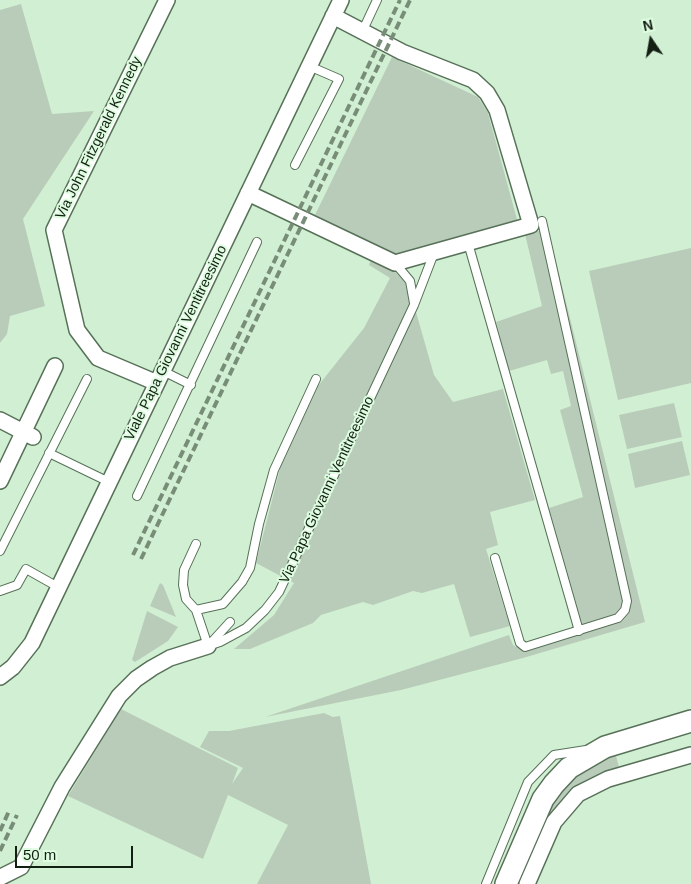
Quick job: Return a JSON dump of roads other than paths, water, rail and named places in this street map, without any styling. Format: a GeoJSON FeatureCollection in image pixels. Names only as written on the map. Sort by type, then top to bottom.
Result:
{"type":"FeatureCollection","features":[{"type":"Feature","properties":{"kind":"street","name":"Via John Fitzgerald Kennedy"},"geometry":{"type":"LineString","coordinates":[[160,377],[98,358],[77,330],[54,230],[167,0]]}},
{"type":"Feature","properties":{"kind":"street","name":"Viale Papa Giovanni Ventitreesimo"},"geometry":{"type":"LineString","coordinates":[[0,677],[13,667],[32,643],[341,0]]}},
{"type":"Feature","properties":{"kind":"street"},"geometry":{"type":"LineString","coordinates":[[248,193],[394,263],[536,223],[497,110],[487,93],[473,80],[402,52],[333,16]]}},
{"type":"Feature","properties":{"kind":"street"},"geometry":{"type":"LineString","coordinates":[[0,481],[29,434],[55,366]]}},
{"type":"Feature","properties":{"kind":"street"},"geometry":{"type":"LineString","coordinates":[[0,420],[29,434]]}},
{"type":"Feature","properties":{"kind":"street","name":"Via Papa Giovanni Ventitreesimo"},"geometry":{"type":"LineString","coordinates":[[1,878],[21,867],[62,787],[120,696],[136,679],[152,668],[170,658],[208,646]]}},
{"type":"Feature","properties":{"kind":"street"},"geometry":{"type":"LineString","coordinates":[[506,884],[543,799],[554,784],[582,758],[605,747],[691,721]]}},
{"type":"Feature","properties":{"kind":"street"},"geometry":{"type":"LineString","coordinates":[[527,884],[554,822],[563,809],[578,794],[608,778],[691,755]]}},
{"type":"Feature","properties":{"kind":"lane"},"geometry":{"type":"LineString","coordinates":[[363,30],[377,0]]}},
{"type":"Feature","properties":{"kind":"lane"},"geometry":{"type":"LineString","coordinates":[[295,165],[339,79],[309,66]]}},
{"type":"Feature","properties":{"kind":"lane"},"geometry":{"type":"LineString","coordinates":[[495,558],[520,643],[525,647],[618,618],[624,610],[627,601],[536,223]]}},
{"type":"Feature","properties":{"kind":"lane"},"geometry":{"type":"LineString","coordinates":[[137,496],[257,242]]}},
{"type":"Feature","properties":{"kind":"lane"},"geometry":{"type":"LineString","coordinates":[[468,243],[579,630]]}},
{"type":"Feature","properties":{"kind":"lane","name":"Via Papa Giovanni Ventitreesimo"},"geometry":{"type":"LineString","coordinates":[[208,646],[220,642],[246,628],[265,610],[279,592],[414,305],[434,253]]}},
{"type":"Feature","properties":{"kind":"lane"},"geometry":{"type":"LineString","coordinates":[[394,263],[410,281],[414,305]]}},
{"type":"Feature","properties":{"kind":"lane"},"geometry":{"type":"LineString","coordinates":[[160,377],[191,385]]}},
{"type":"Feature","properties":{"kind":"lane"},"geometry":{"type":"LineString","coordinates":[[0,551],[87,379]]}},
{"type":"Feature","properties":{"kind":"lane"},"geometry":{"type":"LineString","coordinates":[[196,610],[223,604],[242,582],[250,568],[259,524],[274,470],[316,379]]}},
{"type":"Feature","properties":{"kind":"lane"},"geometry":{"type":"LineString","coordinates":[[49,453],[109,482]]}},
{"type":"Feature","properties":{"kind":"lane"},"geometry":{"type":"LineString","coordinates":[[196,544],[184,570],[183,585],[186,599],[196,610],[208,646]]}},
{"type":"Feature","properties":{"kind":"lane"},"geometry":{"type":"LineString","coordinates":[[0,591],[17,584],[26,569],[58,587]]}},
{"type":"Feature","properties":{"kind":"lane","name":"Via Papa Giovanni Ventitreesimo"},"geometry":{"type":"LineString","coordinates":[[208,646],[230,622]]}},
{"type":"Feature","properties":{"kind":"lane"},"geometry":{"type":"LineString","coordinates":[[486,884],[528,782],[554,755],[605,747]]}},
{"type":"Feature","properties":{"kind":"railway"},"geometry":{"type":"LineString","coordinates":[[133,555],[400,0]]}},
{"type":"Feature","properties":{"kind":"railway"},"geometry":{"type":"LineString","coordinates":[[141,559],[410,0]]}},
{"type":"Feature","properties":{"kind":"railway"},"geometry":{"type":"LineString","coordinates":[[0,831],[9,811]]}},
{"type":"Feature","properties":{"kind":"railway"},"geometry":{"type":"LineString","coordinates":[[0,851],[17,815]]}}]}
